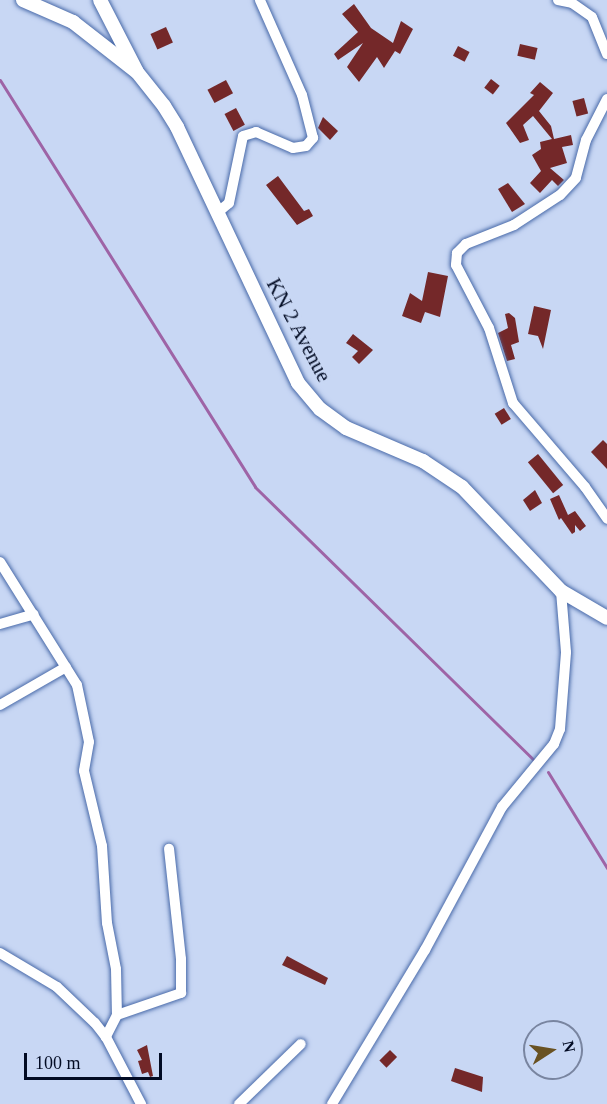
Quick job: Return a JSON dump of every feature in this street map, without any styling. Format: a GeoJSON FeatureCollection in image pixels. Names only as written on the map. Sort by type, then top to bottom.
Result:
{"type":"FeatureCollection","features":[{"type":"Feature","properties":{"kind":"main road","name":"KN 2 Avenue"},"geometry":{"type":"LineString","coordinates":[[23,0],[73,21],[137,72],[177,127],[298,383],[313,401],[346,428],[423,461],[462,487],[561,591],[607,618]]}},
{"type":"Feature","properties":{"kind":"main road"},"geometry":{"type":"LineString","coordinates":[[100,0],[137,72]]}},
{"type":"Feature","properties":{"kind":"street"},"geometry":{"type":"LineString","coordinates":[[218,212],[229,203],[243,136],[256,132],[293,148],[306,146],[313,138],[302,95],[260,0]]}},
{"type":"Feature","properties":{"kind":"street"},"geometry":{"type":"LineString","coordinates":[[558,0],[572,3],[592,17],[607,54]]}},
{"type":"Feature","properties":{"kind":"street"},"geometry":{"type":"LineString","coordinates":[[607,99],[586,140],[576,178],[561,195],[513,225],[466,244],[457,253],[456,265],[489,328],[513,403],[607,519]]}},
{"type":"Feature","properties":{"kind":"street"},"geometry":{"type":"LineString","coordinates":[[0,562],[77,685],[89,742],[84,771],[102,846],[117,1015],[106,1037]]}},
{"type":"Feature","properties":{"kind":"street"},"geometry":{"type":"LineString","coordinates":[[332,1104],[425,950],[502,807],[554,744],[560,729],[566,652],[561,591]]}},
{"type":"Feature","properties":{"kind":"street"},"geometry":{"type":"LineString","coordinates":[[0,624],[34,614]]}},
{"type":"Feature","properties":{"kind":"street"},"geometry":{"type":"LineString","coordinates":[[0,705],[66,667]]}},
{"type":"Feature","properties":{"kind":"street"},"geometry":{"type":"LineString","coordinates":[[117,1015],[181,993],[181,958],[169,849]]}},
{"type":"Feature","properties":{"kind":"street"},"geometry":{"type":"LineString","coordinates":[[0,953],[57,987],[106,1037],[141,1104]]}},
{"type":"Feature","properties":{"kind":"street"},"geometry":{"type":"LineString","coordinates":[[239,1104],[301,1044]]}},
{"type":"Feature","properties":{"kind":"building"},"geometry":{"type":"Polygon","coordinates":[[[354,4],[371,28],[393,43],[401,21],[413,29],[400,54],[395,51],[384,68],[377,57],[359,82],[347,67],[363,43],[338,60],[334,54],[358,32],[342,14],[354,4]]]}},
{"type":"Feature","properties":{"kind":"building"},"geometry":{"type":"Polygon","coordinates":[[[166,27],[173,43],[157,49],[150,34],[166,27]]]}},
{"type":"Feature","properties":{"kind":"building"},"geometry":{"type":"Polygon","coordinates":[[[520,44],[538,48],[535,60],[517,56],[520,44]]]}},
{"type":"Feature","properties":{"kind":"building"},"geometry":{"type":"Polygon","coordinates":[[[458,46],[470,52],[465,62],[453,56],[458,46]]]}},
{"type":"Feature","properties":{"kind":"building"},"geometry":{"type":"Polygon","coordinates":[[[491,79],[500,86],[493,94],[484,88],[491,79]]]}},
{"type":"Feature","properties":{"kind":"building"},"geometry":{"type":"Polygon","coordinates":[[[226,80],[233,93],[215,103],[207,90],[226,80]]]}},
{"type":"Feature","properties":{"kind":"building"},"geometry":{"type":"Polygon","coordinates":[[[540,82],[553,93],[539,111],[551,126],[554,139],[571,135],[573,145],[562,147],[567,163],[550,168],[564,180],[558,186],[552,180],[540,193],[530,183],[541,171],[532,155],[541,149],[540,142],[552,139],[533,116],[523,125],[529,140],[520,143],[506,123],[534,95],[530,93],[540,82]]]}},
{"type":"Feature","properties":{"kind":"building"},"geometry":{"type":"Polygon","coordinates":[[[584,98],[588,113],[577,117],[572,101],[584,98]]]}},
{"type":"Feature","properties":{"kind":"building"},"geometry":{"type":"Polygon","coordinates":[[[236,108],[245,125],[233,131],[225,114],[236,108]]]}},
{"type":"Feature","properties":{"kind":"building"},"geometry":{"type":"Polygon","coordinates":[[[323,117],[338,131],[330,140],[318,128],[323,117]]]}},
{"type":"Feature","properties":{"kind":"building"},"geometry":{"type":"Polygon","coordinates":[[[278,176],[304,211],[309,209],[313,216],[297,225],[266,185],[278,176]]]}},
{"type":"Feature","properties":{"kind":"building"},"geometry":{"type":"Polygon","coordinates":[[[508,183],[525,204],[512,212],[498,189],[508,183]]]}},
{"type":"Feature","properties":{"kind":"building"},"geometry":{"type":"Polygon","coordinates":[[[428,272],[448,276],[440,317],[425,312],[421,323],[402,316],[410,293],[422,301],[428,272]]]}},
{"type":"Feature","properties":{"kind":"building"},"geometry":{"type":"Polygon","coordinates":[[[534,306],[551,310],[543,349],[538,336],[528,334],[534,306]]]}},
{"type":"Feature","properties":{"kind":"building"},"geometry":{"type":"Polygon","coordinates":[[[509,313],[515,318],[519,342],[511,345],[515,359],[507,361],[498,333],[508,328],[505,314],[509,313]]]}},
{"type":"Feature","properties":{"kind":"building"},"geometry":{"type":"Polygon","coordinates":[[[353,334],[373,350],[359,364],[352,357],[358,351],[346,343],[353,334]]]}},
{"type":"Feature","properties":{"kind":"building"},"geometry":{"type":"Polygon","coordinates":[[[504,408],[511,419],[502,425],[495,414],[504,408]]]}},
{"type":"Feature","properties":{"kind":"building"},"geometry":{"type":"Polygon","coordinates":[[[603,440],[607,444],[607,469],[591,452],[603,440]]]}},
{"type":"Feature","properties":{"kind":"building"},"geometry":{"type":"Polygon","coordinates":[[[538,454],[563,485],[553,493],[528,462],[538,454]]]}},
{"type":"Feature","properties":{"kind":"building"},"geometry":{"type":"Polygon","coordinates":[[[535,490],[542,503],[530,511],[523,500],[535,490]]]}},
{"type":"Feature","properties":{"kind":"building"},"geometry":{"type":"Polygon","coordinates":[[[559,495],[568,515],[575,511],[586,526],[580,531],[575,525],[575,532],[572,534],[561,518],[559,520],[550,499],[559,495]]]}},
{"type":"Feature","properties":{"kind":"building"},"geometry":{"type":"Polygon","coordinates":[[[287,956],[328,978],[325,985],[282,965],[287,956]]]}},
{"type":"Feature","properties":{"kind":"building"},"geometry":{"type":"Polygon","coordinates":[[[147,1045],[153,1076],[150,1077],[148,1072],[142,1074],[138,1061],[142,1060],[137,1050],[147,1045]]]}},
{"type":"Feature","properties":{"kind":"building"},"geometry":{"type":"Polygon","coordinates":[[[390,1050],[397,1057],[386,1068],[379,1061],[390,1050]]]}},
{"type":"Feature","properties":{"kind":"building"},"geometry":{"type":"Polygon","coordinates":[[[455,1068],[483,1077],[482,1092],[451,1081],[455,1068]]]}},
{"type":"Feature","properties":{"kind":"waterway"},"geometry":{"type":"LineString","coordinates":[[0,80],[255,487],[535,761]]}},
{"type":"Feature","properties":{"kind":"waterway"},"geometry":{"type":"LineString","coordinates":[[548,772],[607,868]]}}]}
